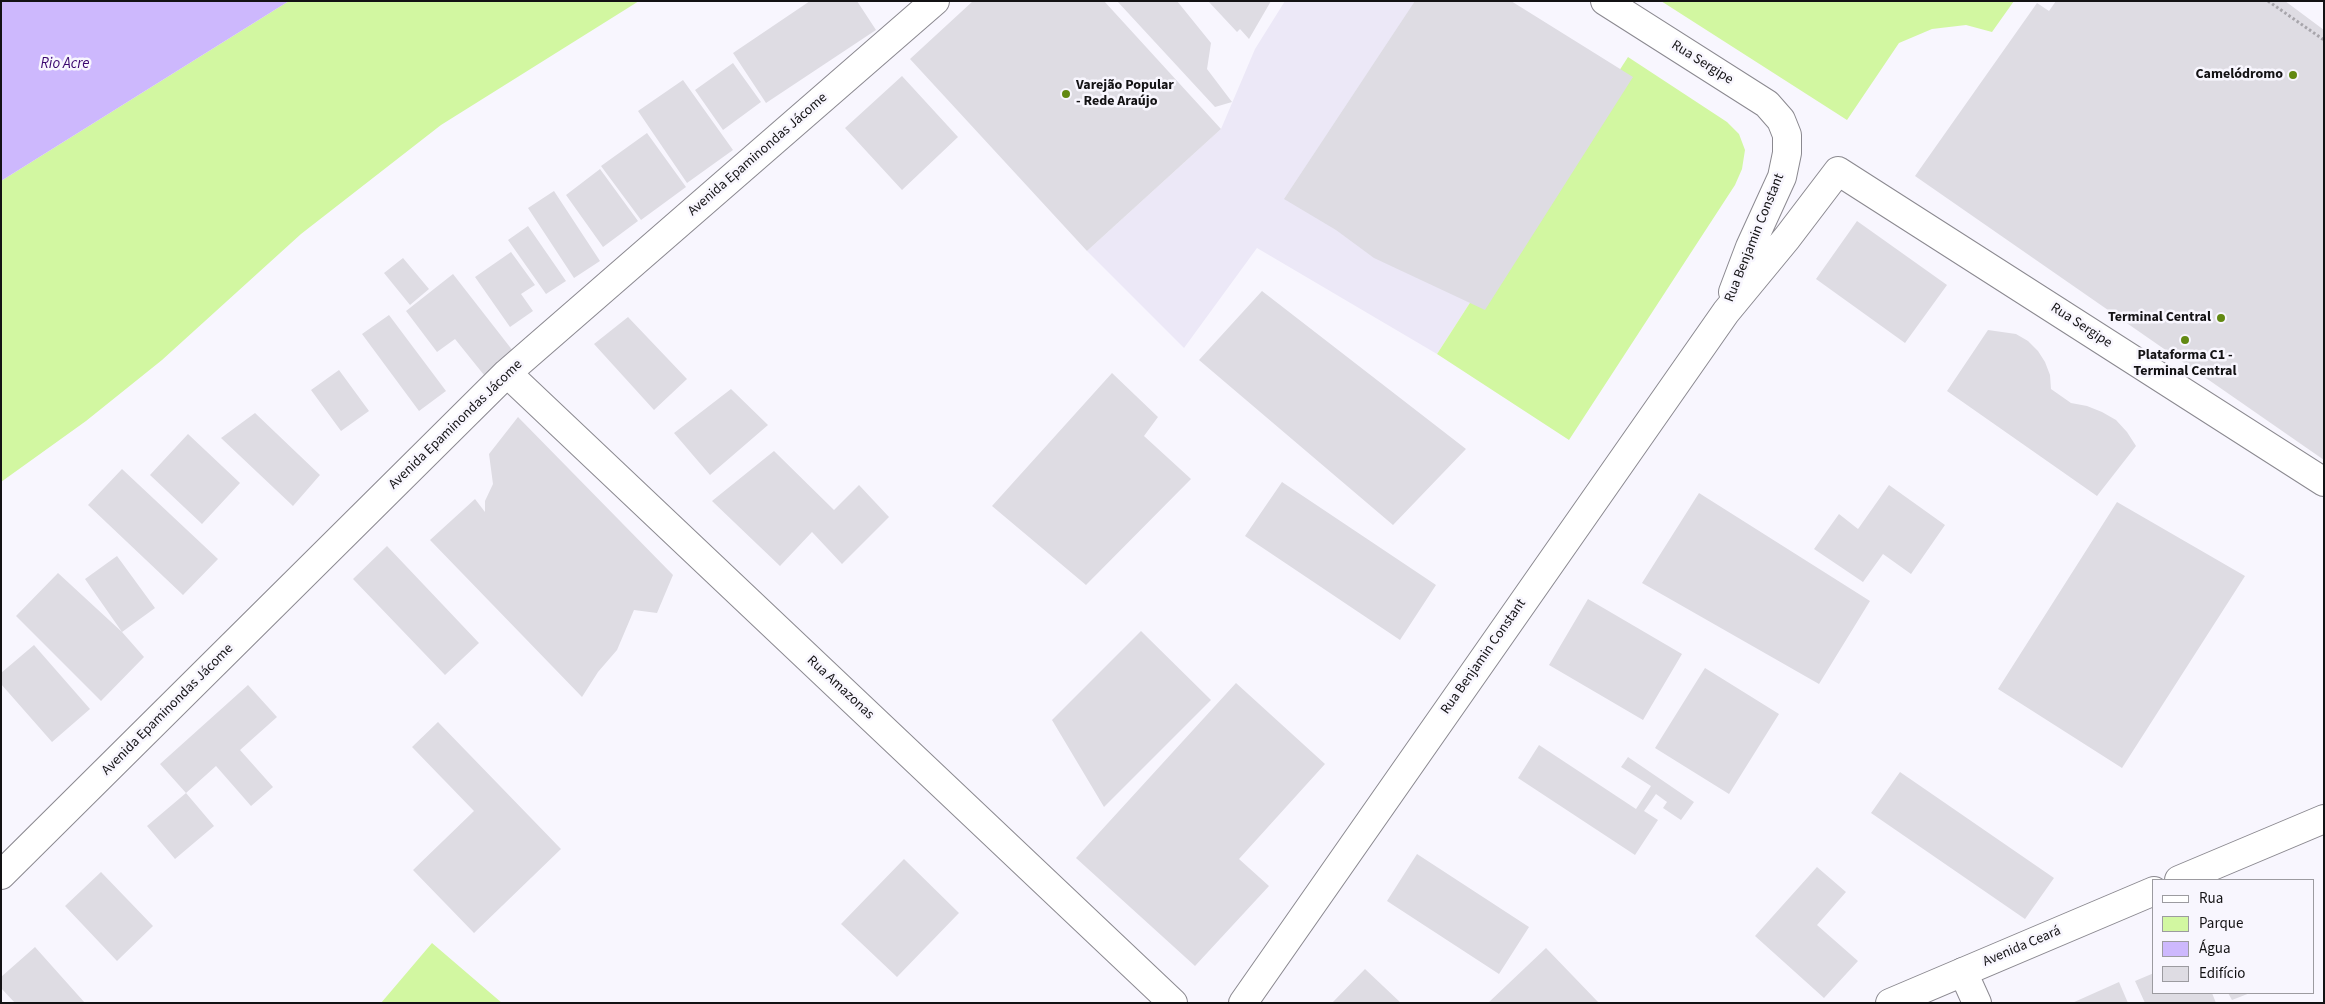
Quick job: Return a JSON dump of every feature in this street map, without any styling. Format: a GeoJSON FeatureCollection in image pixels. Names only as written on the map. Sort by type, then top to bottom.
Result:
{"type":"FeatureCollection","features":[{"type":"Feature","properties":{"kind":"street","name":"Avenida Epaminondas Jácome"},"geometry":{"type":"LineString","coordinates":[[1,875],[507,374],[935,1]]}},
{"type":"Feature","properties":{"kind":"street","name":"Rua Sergipe"},"geometry":{"type":"LineString","coordinates":[[1605,1],[1767,104],[1781,120],[1787,135]]}},
{"type":"Feature","properties":{"kind":"street","name":"Rua Benjamin Constant"},"geometry":{"type":"LineString","coordinates":[[1726,312],[1750,247],[1782,177],[1787,154],[1787,135]]}},
{"type":"Feature","properties":{"kind":"street","name":"Rua Sergipe"},"geometry":{"type":"LineString","coordinates":[[1838,171],[2324,482]]}},
{"type":"Feature","properties":{"kind":"street","name":"Rua Benjamin Constant"},"geometry":{"type":"LineString","coordinates":[[1243,1003],[1726,312],[1787,238],[1838,171]]}},
{"type":"Feature","properties":{"kind":"street","name":"Rua Amazonas"},"geometry":{"type":"LineString","coordinates":[[507,374],[1173,1003]]}},
{"type":"Feature","properties":{"kind":"street"},"geometry":{"type":"LineString","coordinates":[[2181,879],[2324,819]]}},
{"type":"Feature","properties":{"kind":"street","name":"Avenida Ceará"},"geometry":{"type":"LineString","coordinates":[[1890,1003],[2152,892]]}},
{"type":"Feature","properties":{"kind":"street"},"geometry":{"type":"LineString","coordinates":[[1963,972],[1977,1003]]}},
{"type":"Feature","properties":{"kind":"path"},"geometry":{"type":"LineString","coordinates":[[2268,1],[2324,40]]}},
{"type":"Feature","properties":{"kind":"shaded area"},"geometry":{"type":"Polygon","coordinates":[[[1285,1],[1503,1],[1616,76],[1437,354],[1257,248],[1184,348],[1087,251],[1221,129],[1255,49],[1285,1]]]}},
{"type":"Feature","properties":{"kind":"green space"},"geometry":{"type":"Polygon","coordinates":[[[289,1],[639,1],[441,125],[301,234],[162,360],[86,421],[1,482],[1,181],[289,1]]]}},
{"type":"Feature","properties":{"kind":"green space"},"geometry":{"type":"Polygon","coordinates":[[[1661,1],[2014,1],[1992,32],[1966,25],[1932,29],[1899,43],[1847,120],[1661,1]]]}},
{"type":"Feature","properties":{"kind":"green space"},"geometry":{"type":"Polygon","coordinates":[[[1628,57],[1727,122],[1739,134],[1745,150],[1742,169],[1735,185],[1569,440],[1437,354],[1628,57]]]}},
{"type":"Feature","properties":{"kind":"green space"},"geometry":{"type":"Polygon","coordinates":[[[432,943],[502,1003],[381,1003],[432,943]]]}},
{"type":"Feature","properties":{"kind":"water","name":"Rio Acre"},"geometry":{"type":"Polygon","coordinates":[[[1,1],[289,1],[1,181],[1,1]]]}},
{"type":"Feature","properties":{"kind":"building"},"geometry":{"type":"Polygon","coordinates":[[[810,1],[857,1],[876,30],[766,103],[733,53],[810,1]]]}},
{"type":"Feature","properties":{"kind":"building","name":"Varejão Popular - Rede Araújo"},"geometry":{"type":"Polygon","coordinates":[[[973,1],[1104,1],[1221,129],[1087,251],[910,59],[973,1]]]}},
{"type":"Feature","properties":{"kind":"building"},"geometry":{"type":"Polygon","coordinates":[[[1117,1],[1177,1],[1211,43],[1207,69],[1232,102],[1215,107],[1117,1]]]}},
{"type":"Feature","properties":{"kind":"building"},"geometry":{"type":"Polygon","coordinates":[[[1208,1],[1271,1],[1249,39],[1240,29],[1237,32],[1208,1]]]}},
{"type":"Feature","properties":{"kind":"building"},"geometry":{"type":"Polygon","coordinates":[[[1415,1],[1511,1],[1633,77],[1485,310],[1374,258],[1336,230],[1284,199],[1415,1]]]}},
{"type":"Feature","properties":{"kind":"building","name":"Terminal Central"},"geometry":{"type":"Polygon","coordinates":[[[2056,1],[2285,1],[2324,30],[2324,460],[1915,176],[2037,3],[2049,11],[2056,1]]]}},
{"type":"Feature","properties":{"kind":"building"},"geometry":{"type":"Polygon","coordinates":[[[733,63],[761,102],[723,130],[695,90],[733,63]]]}},
{"type":"Feature","properties":{"kind":"building"},"geometry":{"type":"Polygon","coordinates":[[[902,76],[958,137],[902,190],[845,128],[902,76]]]}},
{"type":"Feature","properties":{"kind":"building"},"geometry":{"type":"Polygon","coordinates":[[[683,80],[733,150],[687,183],[638,111],[683,80]]]}},
{"type":"Feature","properties":{"kind":"building"},"geometry":{"type":"Polygon","coordinates":[[[647,133],[686,187],[641,220],[601,166],[647,133]]]}},
{"type":"Feature","properties":{"kind":"building"},"geometry":{"type":"Polygon","coordinates":[[[600,169],[638,221],[603,247],[566,195],[600,169]]]}},
{"type":"Feature","properties":{"kind":"building"},"geometry":{"type":"Polygon","coordinates":[[[554,191],[600,261],[574,278],[528,208],[554,191]]]}},
{"type":"Feature","properties":{"kind":"building"},"geometry":{"type":"Polygon","coordinates":[[[1857,221],[1947,285],[1905,343],[1816,279],[1857,221]]]}},
{"type":"Feature","properties":{"kind":"building"},"geometry":{"type":"Polygon","coordinates":[[[528,226],[566,281],[546,294],[508,240],[528,226]]]}},
{"type":"Feature","properties":{"kind":"building"},"geometry":{"type":"Polygon","coordinates":[[[511,252],[535,285],[521,294],[533,311],[510,327],[475,277],[511,252]]]}},
{"type":"Feature","properties":{"kind":"building"},"geometry":{"type":"Polygon","coordinates":[[[403,258],[429,289],[410,305],[384,273],[403,258]]]}},
{"type":"Feature","properties":{"kind":"building"},"geometry":{"type":"Polygon","coordinates":[[[453,274],[513,351],[484,375],[455,339],[437,352],[406,311],[453,274]]]}},
{"type":"Feature","properties":{"kind":"building"},"geometry":{"type":"Polygon","coordinates":[[[1262,291],[1466,449],[1393,525],[1199,360],[1262,291]]]}},
{"type":"Feature","properties":{"kind":"building"},"geometry":{"type":"Polygon","coordinates":[[[389,315],[446,391],[419,411],[362,334],[389,315]]]}},
{"type":"Feature","properties":{"kind":"building"},"geometry":{"type":"Polygon","coordinates":[[[628,317],[687,379],[654,410],[594,344],[628,317]]]}},
{"type":"Feature","properties":{"kind":"building"},"geometry":{"type":"Polygon","coordinates":[[[1988,330],[2016,334],[2028,341],[2045,362],[2050,375],[2051,389],[2071,403],[2087,406],[2102,412],[2116,420],[2127,432],[2136,446],[2097,496],[1947,391],[1988,330]]]}},
{"type":"Feature","properties":{"kind":"building"},"geometry":{"type":"Polygon","coordinates":[[[339,370],[369,411],[341,431],[311,390],[339,370]]]}},
{"type":"Feature","properties":{"kind":"building"},"geometry":{"type":"Polygon","coordinates":[[[1112,373],[1158,417],[1144,436],[1191,479],[1086,585],[992,506],[1112,373]]]}},
{"type":"Feature","properties":{"kind":"building"},"geometry":{"type":"Polygon","coordinates":[[[731,389],[768,425],[710,475],[674,433],[731,389]]]}},
{"type":"Feature","properties":{"kind":"building"},"geometry":{"type":"Polygon","coordinates":[[[255,413],[320,475],[293,506],[221,438],[255,413]]]}},
{"type":"Feature","properties":{"kind":"building"},"geometry":{"type":"Polygon","coordinates":[[[518,417],[673,575],[657,613],[634,610],[617,650],[598,672],[582,697],[430,540],[475,499],[485,512],[485,501],[493,484],[489,454],[518,417]]]}},
{"type":"Feature","properties":{"kind":"building"},"geometry":{"type":"Polygon","coordinates":[[[188,434],[240,483],[202,524],[150,475],[188,434]]]}},
{"type":"Feature","properties":{"kind":"building"},"geometry":{"type":"Polygon","coordinates":[[[774,451],[834,510],[859,485],[889,517],[842,564],[812,532],[780,566],[712,501],[774,451]]]}},
{"type":"Feature","properties":{"kind":"building"},"geometry":{"type":"Polygon","coordinates":[[[122,469],[218,559],[183,595],[88,505],[122,469]]]}},
{"type":"Feature","properties":{"kind":"building"},"geometry":{"type":"Polygon","coordinates":[[[1282,482],[1436,585],[1400,640],[1245,536],[1282,482]]]}},
{"type":"Feature","properties":{"kind":"building"},"geometry":{"type":"Polygon","coordinates":[[[1889,485],[1945,525],[1911,574],[1883,554],[1863,582],[1814,549],[1839,514],[1858,529],[1889,485]]]}},
{"type":"Feature","properties":{"kind":"building"},"geometry":{"type":"Polygon","coordinates":[[[1699,493],[1870,601],[1819,684],[1642,583],[1699,493]]]}},
{"type":"Feature","properties":{"kind":"building"},"geometry":{"type":"Polygon","coordinates":[[[2117,502],[2245,576],[2122,768],[1998,689],[2117,502]]]}},
{"type":"Feature","properties":{"kind":"building"},"geometry":{"type":"Polygon","coordinates":[[[387,546],[479,643],[445,675],[353,579],[387,546]]]}},
{"type":"Feature","properties":{"kind":"building"},"geometry":{"type":"Polygon","coordinates":[[[117,556],[155,608],[122,632],[85,579],[117,556]]]}},
{"type":"Feature","properties":{"kind":"building"},"geometry":{"type":"Polygon","coordinates":[[[58,573],[122,632],[144,657],[101,701],[16,616],[58,573]]]}},
{"type":"Feature","properties":{"kind":"building"},"geometry":{"type":"Polygon","coordinates":[[[1588,599],[1682,654],[1643,720],[1549,665],[1588,599]]]}},
{"type":"Feature","properties":{"kind":"building"},"geometry":{"type":"Polygon","coordinates":[[[1141,631],[1211,700],[1104,807],[1052,720],[1141,631]]]}},
{"type":"Feature","properties":{"kind":"building"},"geometry":{"type":"Polygon","coordinates":[[[34,645],[90,709],[52,742],[1,684],[1,673],[34,645]]]}},
{"type":"Feature","properties":{"kind":"building"},"geometry":{"type":"Polygon","coordinates":[[[1705,668],[1779,714],[1729,794],[1655,748],[1705,668]]]}},
{"type":"Feature","properties":{"kind":"building"},"geometry":{"type":"Polygon","coordinates":[[[1236,683],[1325,764],[1239,859],[1269,886],[1195,966],[1076,858],[1236,683]]]}},
{"type":"Feature","properties":{"kind":"building"},"geometry":{"type":"Polygon","coordinates":[[[248,685],[277,717],[240,750],[273,787],[251,806],[216,766],[186,793],[160,764],[248,685]]]}},
{"type":"Feature","properties":{"kind":"building"},"geometry":{"type":"Polygon","coordinates":[[[438,722],[561,849],[474,933],[413,870],[474,811],[412,747],[438,722]]]}},
{"type":"Feature","properties":{"kind":"building"},"geometry":{"type":"Polygon","coordinates":[[[1539,745],[1636,809],[1651,786],[1621,767],[1628,757],[1694,802],[1681,820],[1663,808],[1667,802],[1656,794],[1644,811],[1658,820],[1635,855],[1518,778],[1539,745]]]}},
{"type":"Feature","properties":{"kind":"building"},"geometry":{"type":"Polygon","coordinates":[[[1900,772],[2054,878],[2025,919],[1871,813],[1900,772]]]}},
{"type":"Feature","properties":{"kind":"building"},"geometry":{"type":"Polygon","coordinates":[[[186,793],[214,826],[175,859],[147,826],[186,793]]]}},
{"type":"Feature","properties":{"kind":"building"},"geometry":{"type":"Polygon","coordinates":[[[1417,854],[1529,927],[1499,974],[1387,901],[1417,854]]]}},
{"type":"Feature","properties":{"kind":"building"},"geometry":{"type":"Polygon","coordinates":[[[904,859],[959,913],[897,977],[841,924],[904,859]]]}},
{"type":"Feature","properties":{"kind":"building"},"geometry":{"type":"Polygon","coordinates":[[[1817,867],[1846,892],[1817,925],[1858,961],[1824,998],[1755,936],[1817,867]]]}},
{"type":"Feature","properties":{"kind":"building"},"geometry":{"type":"Polygon","coordinates":[[[101,872],[153,926],[117,961],[65,906],[101,872]]]}},
{"type":"Feature","properties":{"kind":"building"},"geometry":{"type":"Polygon","coordinates":[[[35,947],[85,1003],[15,1003],[1,988],[1,977],[35,947]]]}},
{"type":"Feature","properties":{"kind":"building"},"geometry":{"type":"Polygon","coordinates":[[[1546,948],[1599,1003],[1488,1003],[1546,948]]]}},
{"type":"Feature","properties":{"kind":"building"},"geometry":{"type":"Polygon","coordinates":[[[1365,969],[1401,1003],[1332,1003],[1365,969]]]}},
{"type":"Feature","properties":{"kind":"building"},"geometry":{"type":"Polygon","coordinates":[[[2152,974],[2152,994],[2212,994],[2216,1003],[2145,1003],[2135,981],[2152,974]]]}},
{"type":"Feature","properties":{"kind":"building"},"geometry":{"type":"Polygon","coordinates":[[[2119,982],[2128,1003],[2072,1003],[2119,982]]]}},
{"type":"Feature","properties":{"kind":"building"},"geometry":{"type":"Polygon","coordinates":[[[2229,994],[2247,994],[2232,1000],[2229,994]]]}},
{"type":"Feature","properties":{"kind":"place","name":"Camelódromo"},"geometry":{"type":"Point","coordinates":[2293,75]}},
{"type":"Feature","properties":{"kind":"place","name":"Varejão Popular - Rede Araújo"},"geometry":{"type":"Point","coordinates":[1066,94]}},
{"type":"Feature","properties":{"kind":"place","name":"Terminal Central"},"geometry":{"type":"Point","coordinates":[2221,318]}},
{"type":"Feature","properties":{"kind":"place","name":"Plataforma C1 - Terminal Central"},"geometry":{"type":"Point","coordinates":[2185,340]}}]}
